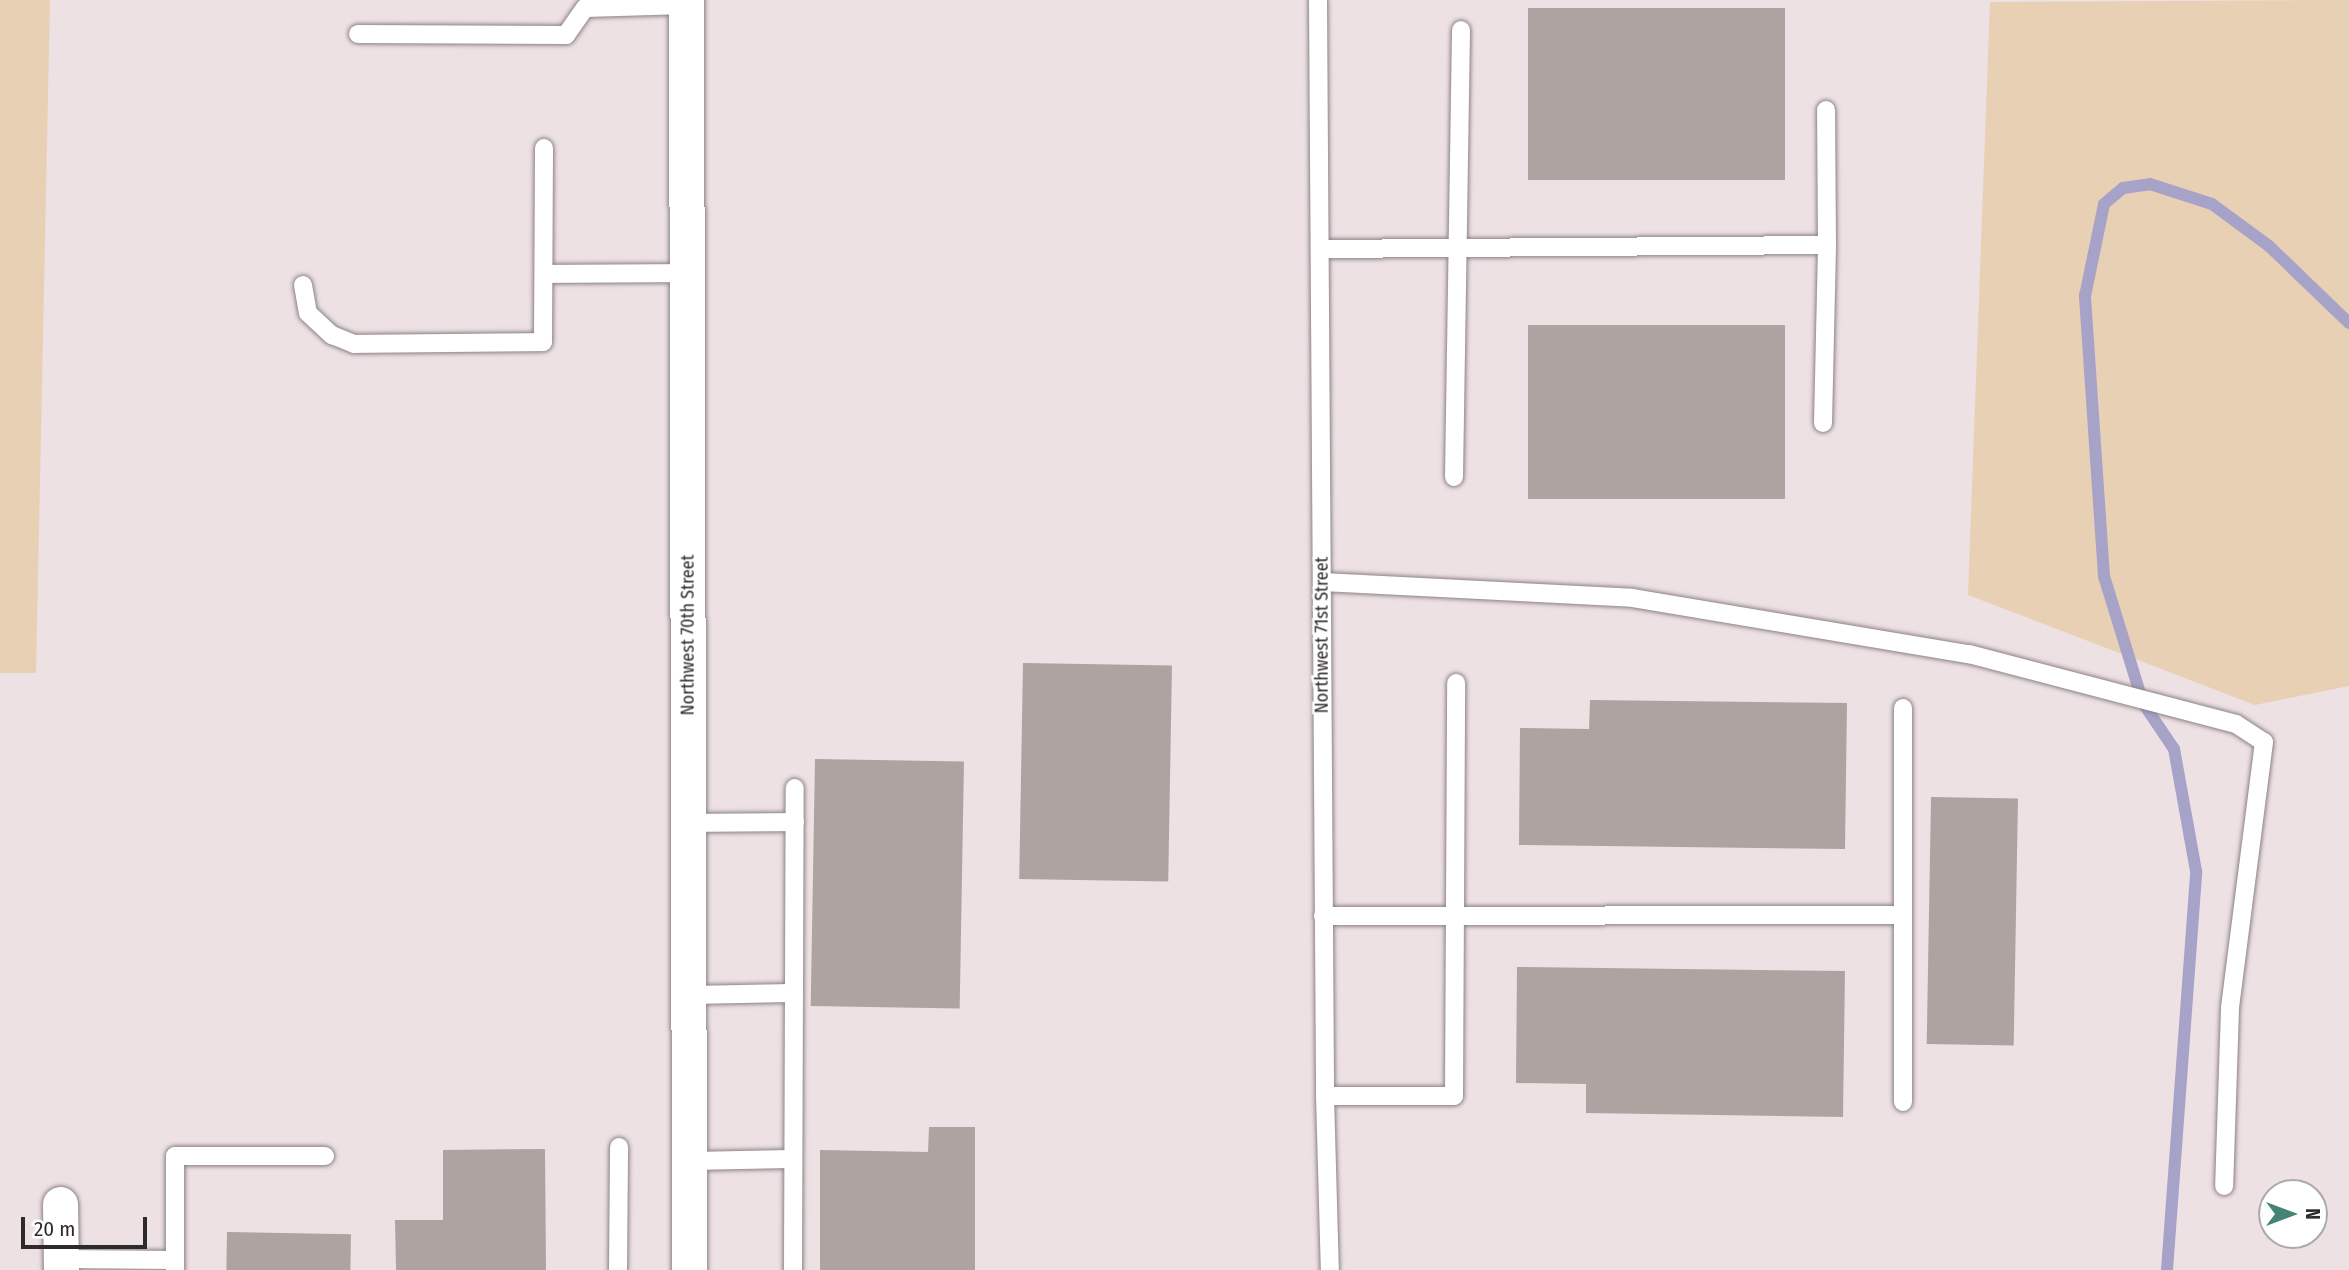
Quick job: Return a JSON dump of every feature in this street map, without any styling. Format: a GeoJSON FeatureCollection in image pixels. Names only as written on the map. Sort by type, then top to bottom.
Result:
{"type":"FeatureCollection","features":[{"type":"Feature","properties":{"kind":"street","name":"Northwest 70th Street"},"geometry":{"type":"LineString","coordinates":[[686,3],[689,1270]]}},
{"type":"Feature","properties":{"kind":"street"},"geometry":{"type":"LineString","coordinates":[[60,1203],[61,1265]]}},
{"type":"Feature","properties":{"kind":"lane","name":"Northwest 71st Street"},"geometry":{"type":"LineString","coordinates":[[1318,0],[1323,916],[1330,1270]]}},
{"type":"Feature","properties":{"kind":"lane"},"geometry":{"type":"LineString","coordinates":[[358,34],[566,35],[585,8],[686,3]]}},
{"type":"Feature","properties":{"kind":"lane"},"geometry":{"type":"LineString","coordinates":[[1454,477],[1461,30]]}},
{"type":"Feature","properties":{"kind":"lane"},"geometry":{"type":"LineString","coordinates":[[1823,423],[1826,110]]}},
{"type":"Feature","properties":{"kind":"lane"},"geometry":{"type":"LineString","coordinates":[[303,285],[308,313],[332,335],[354,344],[543,342],[544,148]]}},
{"type":"Feature","properties":{"kind":"lane"},"geometry":{"type":"LineString","coordinates":[[1320,249],[1826,246]]}},
{"type":"Feature","properties":{"kind":"lane"},"geometry":{"type":"LineString","coordinates":[[544,274],[687,273]]}},
{"type":"Feature","properties":{"kind":"lane"},"geometry":{"type":"LineString","coordinates":[[1322,582],[1633,598],[1969,654],[2236,724],[2264,742],[2230,1009],[2224,1186]]}},
{"type":"Feature","properties":{"kind":"lane"},"geometry":{"type":"LineString","coordinates":[[1325,1096],[1454,1096],[1456,683]]}},
{"type":"Feature","properties":{"kind":"lane"},"geometry":{"type":"LineString","coordinates":[[1903,708],[1903,1102]]}},
{"type":"Feature","properties":{"kind":"lane"},"geometry":{"type":"LineString","coordinates":[[793,1270],[795,788]]}},
{"type":"Feature","properties":{"kind":"lane"},"geometry":{"type":"LineString","coordinates":[[688,823],[794,822]]}},
{"type":"Feature","properties":{"kind":"lane"},"geometry":{"type":"LineString","coordinates":[[1323,916],[1454,913],[1902,915]]}},
{"type":"Feature","properties":{"kind":"lane"},"geometry":{"type":"LineString","coordinates":[[688,995],[794,993]]}},
{"type":"Feature","properties":{"kind":"lane"},"geometry":{"type":"LineString","coordinates":[[618,1270],[619,1147]]}},
{"type":"Feature","properties":{"kind":"lane"},"geometry":{"type":"LineString","coordinates":[[61,1265],[175,1265],[175,1156],[325,1156]]}},
{"type":"Feature","properties":{"kind":"lane"},"geometry":{"type":"LineString","coordinates":[[689,1161],[793,1159]]}},
{"type":"Feature","properties":{"kind":"shaded area"},"geometry":{"type":"Polygon","coordinates":[[[0,0],[50,0],[36,673],[0,673],[0,0]]]}},
{"type":"Feature","properties":{"kind":"shaded area"},"geometry":{"type":"Polygon","coordinates":[[[2349,0],[2349,686],[2255,705],[1968,595],[1990,2],[2349,0]]]}},
{"type":"Feature","properties":{"kind":"building"},"geometry":{"type":"Polygon","coordinates":[[[1528,8],[1785,8],[1785,180],[1528,180],[1528,8]]]}},
{"type":"Feature","properties":{"kind":"building"},"geometry":{"type":"Polygon","coordinates":[[[1528,325],[1785,325],[1785,499],[1528,499],[1528,325]]]}},
{"type":"Feature","properties":{"kind":"building"},"geometry":{"type":"Polygon","coordinates":[[[1023,663],[1172,666],[1168,882],[1019,879],[1023,663]]]}},
{"type":"Feature","properties":{"kind":"building"},"geometry":{"type":"Polygon","coordinates":[[[1590,700],[1847,703],[1845,849],[1519,845],[1520,728],[1589,729],[1590,700]]]}},
{"type":"Feature","properties":{"kind":"building"},"geometry":{"type":"Polygon","coordinates":[[[815,759],[964,762],[960,1009],[811,1006],[815,759]]]}},
{"type":"Feature","properties":{"kind":"building"},"geometry":{"type":"Polygon","coordinates":[[[1931,797],[2018,799],[2014,1045],[1927,1044],[1931,797]]]}},
{"type":"Feature","properties":{"kind":"building"},"geometry":{"type":"Polygon","coordinates":[[[1517,967],[1845,971],[1843,1117],[1586,1113],[1586,1084],[1516,1083],[1517,967]]]}},
{"type":"Feature","properties":{"kind":"building"},"geometry":{"type":"Polygon","coordinates":[[[929,1127],[975,1127],[975,1270],[820,1270],[820,1150],[928,1152],[929,1127]]]}},
{"type":"Feature","properties":{"kind":"building"},"geometry":{"type":"Polygon","coordinates":[[[545,1149],[546,1270],[396,1270],[395,1220],[443,1220],[443,1150],[545,1149]]]}},
{"type":"Feature","properties":{"kind":"building"},"geometry":{"type":"Polygon","coordinates":[[[227,1232],[351,1234],[350,1270],[226,1270],[227,1232]]]}},
{"type":"Feature","properties":{"kind":"waterway"},"geometry":{"type":"LineString","coordinates":[[2167,1270],[2196,871],[2174,749],[2143,703],[2104,576],[2085,296],[2104,204],[2123,188],[2150,184],[2212,204],[2269,246],[2349,323]]}}]}
